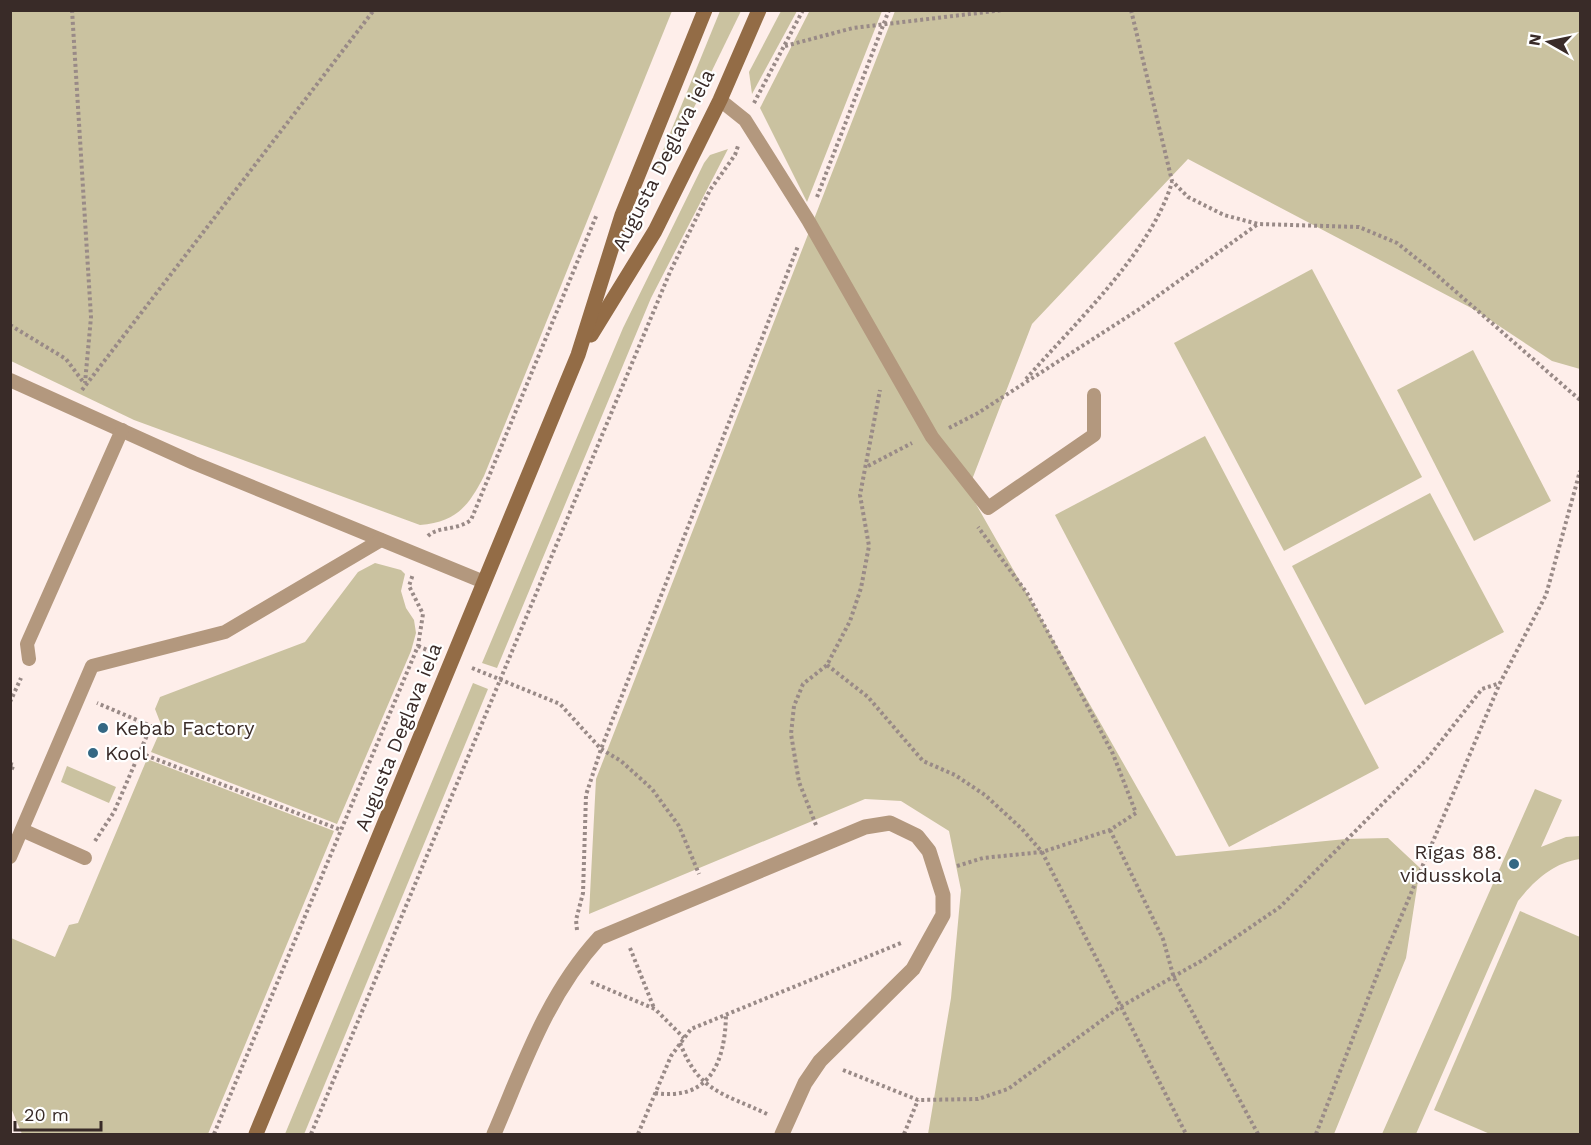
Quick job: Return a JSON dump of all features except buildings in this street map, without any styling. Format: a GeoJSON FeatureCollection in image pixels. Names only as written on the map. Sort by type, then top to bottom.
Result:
{"type":"FeatureCollection","features":[{"type":"Feature","properties":{"kind":"main road","name":"Augusta Deglava iela"},"geometry":{"type":"LineString","coordinates":[[256,1134],[578,355],[622,215],[705,10]]}},
{"type":"Feature","properties":{"kind":"main road","name":"Augusta Deglava iela"},"geometry":{"type":"LineString","coordinates":[[578,355],[655,231],[720,100],[759,10]]}},
{"type":"Feature","properties":{"kind":"street"},"geometry":{"type":"LineString","coordinates":[[494,1134],[547,1009],[575,967],[599,938],[865,827],[890,823],[917,836],[929,851],[944,895],[943,915],[913,969],[820,1060],[805,1083],[784,1129]]}},
{"type":"Feature","properties":{"kind":"lane"},"geometry":{"type":"LineString","coordinates":[[720,100],[745,120],[808,220],[932,437],[988,508],[1094,435],[1094,395]]}},
{"type":"Feature","properties":{"kind":"lane"},"geometry":{"type":"LineString","coordinates":[[10,380],[194,463],[484,582]]}},
{"type":"Feature","properties":{"kind":"lane"},"geometry":{"type":"LineString","coordinates":[[29,659],[27,644],[122,430]]}},
{"type":"Feature","properties":{"kind":"lane"},"geometry":{"type":"LineString","coordinates":[[10,857],[92,666],[225,632],[381,540]]}},
{"type":"Feature","properties":{"kind":"lane"},"geometry":{"type":"LineString","coordinates":[[22,830],[85,858]]}},
{"type":"Feature","properties":{"kind":"path"},"geometry":{"type":"LineString","coordinates":[[72,10],[91,317],[85,384]]}},
{"type":"Feature","properties":{"kind":"path"},"geometry":{"type":"LineString","coordinates":[[73,408],[85,384],[374,10]]}},
{"type":"Feature","properties":{"kind":"path"},"geometry":{"type":"LineString","coordinates":[[311,1134],[670,272],[710,190],[735,155],[745,120],[803,10]]}},
{"type":"Feature","properties":{"kind":"path"},"geometry":{"type":"LineString","coordinates":[[684,1038],[655,1009],[575,967],[576,920],[583,893],[586,795],[601,749],[889,10]]}},
{"type":"Feature","properties":{"kind":"path"},"geometry":{"type":"LineString","coordinates":[[784,46],[853,28],[1003,10]]}},
{"type":"Feature","properties":{"kind":"path"},"geometry":{"type":"LineString","coordinates":[[1024,381],[1126,264],[1165,207],[1172,181],[1131,10]]}},
{"type":"Feature","properties":{"kind":"path"},"geometry":{"type":"LineString","coordinates":[[1172,181],[1188,197],[1224,215],[1258,224],[1359,227],[1397,243],[1581,400]]}},
{"type":"Feature","properties":{"kind":"path"},"geometry":{"type":"LineString","coordinates":[[214,1134],[418,646],[423,614],[409,586],[429,534],[460,528],[471,520],[600,208]]}},
{"type":"Feature","properties":{"kind":"path"},"geometry":{"type":"LineString","coordinates":[[867,466],[915,442],[932,437],[978,413],[1024,381],[1141,308],[1258,224]]}},
{"type":"Feature","properties":{"kind":"path"},"geometry":{"type":"LineString","coordinates":[[10,325],[66,359],[85,384]]}},
{"type":"Feature","properties":{"kind":"path"},"geometry":{"type":"LineString","coordinates":[[824,845],[800,782],[791,734],[794,706],[802,684],[827,665],[850,621],[865,567],[869,546],[860,495],[881,383]]}},
{"type":"Feature","properties":{"kind":"path"},"geometry":{"type":"LineString","coordinates":[[1316,1134],[1384,957],[1500,683],[1546,596],[1581,471]]}},
{"type":"Feature","properties":{"kind":"path"},"geometry":{"type":"LineString","coordinates":[[418,646],[560,704],[601,749],[621,761],[652,789],[679,826],[707,893]]}},
{"type":"Feature","properties":{"kind":"path"},"geometry":{"type":"LineString","coordinates":[[10,702],[29,659]]}},
{"type":"Feature","properties":{"kind":"path"},"geometry":{"type":"LineString","coordinates":[[827,665],[868,697],[923,760],[955,775],[985,795],[1022,829],[1042,852],[1186,1134]]}},
{"type":"Feature","properties":{"kind":"path"},"geometry":{"type":"LineString","coordinates":[[820,1060],[918,1100],[978,1099],[1008,1089],[1120,1008],[1174,978],[1280,907],[1427,759],[1482,689],[1500,683]]}},
{"type":"Feature","properties":{"kind":"path"},"geometry":{"type":"LineString","coordinates":[[80,696],[151,726],[114,812],[85,858]]}},
{"type":"Feature","properties":{"kind":"path"},"geometry":{"type":"LineString","coordinates":[[140,753],[341,830]]}},
{"type":"Feature","properties":{"kind":"path"},"geometry":{"type":"LineString","coordinates":[[10,764],[14,765],[10,772]]}},
{"type":"Feature","properties":{"kind":"path"},"geometry":{"type":"LineString","coordinates":[[936,872],[983,858],[1042,852],[1110,830],[1136,813]]}},
{"type":"Feature","properties":{"kind":"path"},"geometry":{"type":"LineString","coordinates":[[1110,830],[1162,939],[1174,978],[1258,1134]]}},
{"type":"Feature","properties":{"kind":"path"},"geometry":{"type":"LineString","coordinates":[[622,928],[655,1009]]}},
{"type":"Feature","properties":{"kind":"path"},"geometry":{"type":"LineString","coordinates":[[638,1134],[671,1056],[691,1029],[935,929]]}},
{"type":"Feature","properties":{"kind":"path"},"geometry":{"type":"LineString","coordinates":[[655,1094],[674,1096],[693,1091],[712,1074],[723,1052],[726,1015]]}},
{"type":"Feature","properties":{"kind":"path"},"geometry":{"type":"LineString","coordinates":[[680,1043],[689,1067],[703,1083],[784,1129]]}},
{"type":"Feature","properties":{"kind":"path"},"geometry":{"type":"LineString","coordinates":[[904,1134],[918,1100]]}},
{"type":"Feature","properties":{"kind":"shaded area"},"geometry":{"type":"Polygon","coordinates":[[[810,10],[882,11],[807,202],[760,108],[810,10]]]}},
{"type":"Feature","properties":{"kind":"shaded area"},"geometry":{"type":"Polygon","coordinates":[[[10,11],[672,11],[484,476],[460,511],[443,520],[420,525],[134,420],[11,361],[10,11]]]}},
{"type":"Feature","properties":{"kind":"shaded area"},"geometry":{"type":"Polygon","coordinates":[[[720,11],[741,11],[668,161],[655,170],[720,11]]]}},
{"type":"Feature","properties":{"kind":"shaded area"},"geometry":{"type":"Polygon","coordinates":[[[781,11],[797,11],[752,94],[749,72],[781,11]]]}},
{"type":"Feature","properties":{"kind":"shaded area"},"geometry":{"type":"Polygon","coordinates":[[[895,11],[1580,11],[1580,369],[1552,361],[1475,310],[1188,159],[1032,324],[968,490],[1176,856],[1346,839],[1388,838],[1420,868],[1406,958],[1334,1134],[928,1134],[951,998],[961,890],[949,831],[901,801],[865,799],[589,914],[596,779],[895,11]]]}},
{"type":"Feature","properties":{"kind":"shaded area"},"geometry":{"type":"Polygon","coordinates":[[[728,149],[651,298],[497,668],[482,663],[623,328],[704,163],[710,155],[728,149]]]}},
{"type":"Feature","properties":{"kind":"shaded area"},"geometry":{"type":"Polygon","coordinates":[[[1312,269],[1422,477],[1284,551],[1174,343],[1312,269]]]}},
{"type":"Feature","properties":{"kind":"shaded area"},"geometry":{"type":"Polygon","coordinates":[[[1473,350],[1551,501],[1474,541],[1397,390],[1473,350]]]}},
{"type":"Feature","properties":{"kind":"shaded area"},"geometry":{"type":"Polygon","coordinates":[[[1205,436],[1379,768],[1229,847],[1055,515],[1205,436]]]}},
{"type":"Feature","properties":{"kind":"shaded area"},"geometry":{"type":"Polygon","coordinates":[[[1430,493],[1504,632],[1365,705],[1292,566],[1430,493]]]}},
{"type":"Feature","properties":{"kind":"shaded area"},"geometry":{"type":"Polygon","coordinates":[[[375,563],[401,570],[405,574],[401,591],[406,608],[414,620],[416,633],[411,651],[337,824],[151,752],[162,727],[155,709],[160,697],[305,642],[358,572],[375,563]]]}},
{"type":"Feature","properties":{"kind":"shaded area"},"geometry":{"type":"Polygon","coordinates":[[[473,683],[488,689],[305,1132],[304,1134],[285,1134],[473,683]]]}},
{"type":"Feature","properties":{"kind":"shaded area"},"geometry":{"type":"Polygon","coordinates":[[[147,759],[334,831],[208,1134],[22,1134],[11,1108],[11,938],[55,957],[69,925],[78,923],[147,759]]]}},
{"type":"Feature","properties":{"kind":"shaded area"},"geometry":{"type":"Polygon","coordinates":[[[67,766],[116,787],[109,803],[61,782],[67,766]]]}},
{"type":"Feature","properties":{"kind":"shaded area"},"geometry":{"type":"Polygon","coordinates":[[[1535,789],[1562,800],[1541,847],[1566,837],[1580,836],[1580,859],[1561,864],[1545,874],[1518,901],[1416,1134],[1382,1134],[1535,789]]]}},
{"type":"Feature","properties":{"kind":"shaded area"},"geometry":{"type":"Polygon","coordinates":[[[1520,911],[1580,937],[1580,1134],[1490,1134],[1434,1110],[1520,911]]]}},
{"type":"Feature","properties":{"kind":"place","name":"Kebab Factory"},"geometry":{"type":"Point","coordinates":[103,728]}},
{"type":"Feature","properties":{"kind":"place","name":"Kool"},"geometry":{"type":"Point","coordinates":[93,753]}},
{"type":"Feature","properties":{"kind":"place","name":"Rīgas 88. vidusskola"},"geometry":{"type":"Point","coordinates":[1514,864]}}]}
